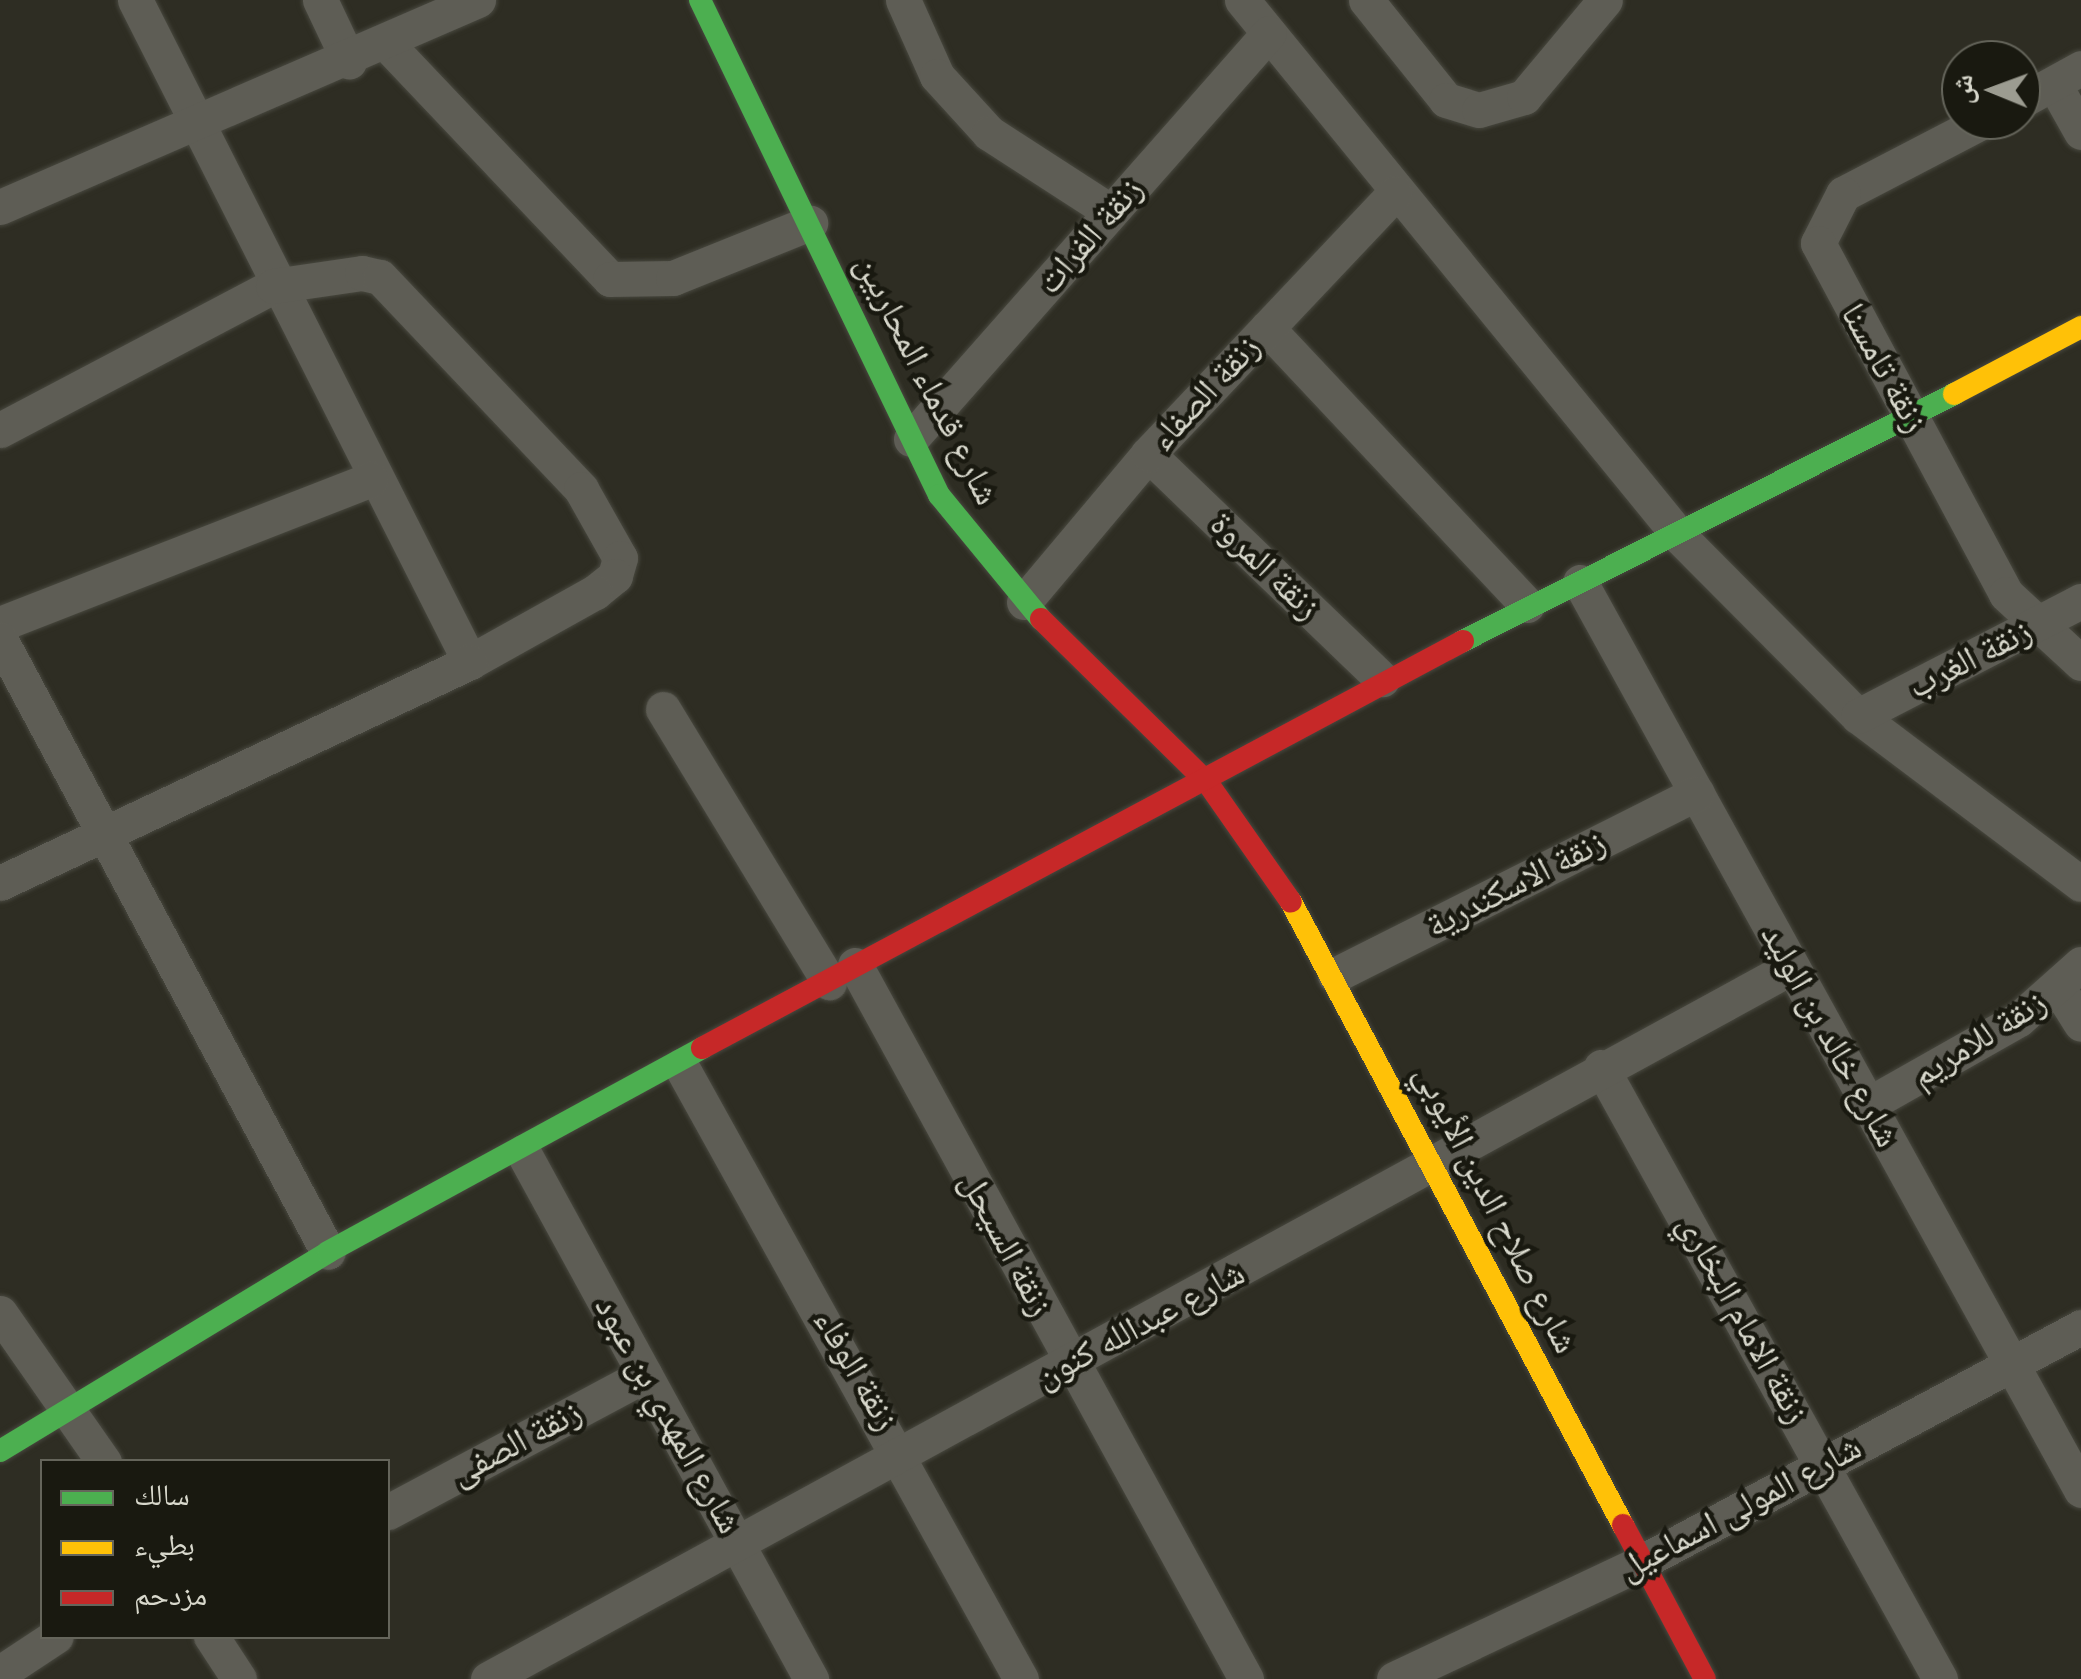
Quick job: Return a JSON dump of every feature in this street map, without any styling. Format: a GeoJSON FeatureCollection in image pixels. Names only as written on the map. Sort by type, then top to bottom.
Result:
{"type":"FeatureCollection","features":[{"type":"Feature","properties":{"kind":"street"},"geometry":{"type":"LineString","coordinates":[[135,0],[273,286],[470,662]]}},
{"type":"Feature","properties":{"kind":"street"},"geometry":{"type":"LineString","coordinates":[[320,0],[349,62]]}},
{"type":"Feature","properties":{"kind":"street"},"geometry":{"type":"LineString","coordinates":[[0,206],[349,62],[478,0]]}},
{"type":"Feature","properties":{"kind":"street","name":"شارع قدماء المحاربين"},"geometry":{"type":"LineString","coordinates":[[700,0],[911,439],[969,539],[1024,602],[1206,782]]}},
{"type":"Feature","properties":{"kind":"street"},"geometry":{"type":"LineString","coordinates":[[904,0],[936,76],[990,133],[1111,212]]}},
{"type":"Feature","properties":{"kind":"street"},"geometry":{"type":"LineString","coordinates":[[1242,0],[1395,194],[1681,538],[1858,716],[2081,884]]}},
{"type":"Feature","properties":{"kind":"street"},"geometry":{"type":"LineString","coordinates":[[1366,0],[1446,100],[1479,110],[1524,97],[1605,0]]}},
{"type":"Feature","properties":{"kind":"street","name":"زنقة الفرات"},"geometry":{"type":"LineString","coordinates":[[911,439],[1268,33]]}},
{"type":"Feature","properties":{"kind":"street"},"geometry":{"type":"LineString","coordinates":[[387,44],[610,279],[673,278],[810,222]]}},
{"type":"Feature","properties":{"kind":"street"},"geometry":{"type":"LineString","coordinates":[[2041,90],[2068,76],[2081,132]]}},
{"type":"Feature","properties":{"kind":"street","name":"زنقة تامسنا"},"geometry":{"type":"LineString","coordinates":[[1947,140],[1843,194],[1818,232],[1824,260],[1912,415],[1970,535],[2038,624],[2081,663]]}},
{"type":"Feature","properties":{"kind":"street","name":"زنقة الصفاء"},"geometry":{"type":"LineString","coordinates":[[1024,602],[1148,454],[1395,194]]}},
{"type":"Feature","properties":{"kind":"street"},"geometry":{"type":"LineString","coordinates":[[0,430],[273,286],[338,272],[380,277],[581,488],[615,537],[616,576],[470,662],[0,883]]}},
{"type":"Feature","properties":{"kind":"street"},"geometry":{"type":"LineString","coordinates":[[0,1451],[328,1252],[523,1152],[842,973],[1206,782],[1382,678],[1527,605],[1681,538],[2081,327]]}},
{"type":"Feature","properties":{"kind":"street"},"geometry":{"type":"LineString","coordinates":[[1266,328],[1527,605]]}},
{"type":"Feature","properties":{"kind":"street","name":"زنقة المروة"},"geometry":{"type":"LineString","coordinates":[[1148,454],[1382,678]]}},
{"type":"Feature","properties":{"kind":"street"},"geometry":{"type":"LineString","coordinates":[[0,624],[371,479]]}},
{"type":"Feature","properties":{"kind":"street","name":"شارع خالد بن الوليد"},"geometry":{"type":"LineString","coordinates":[[1580,582],[1790,968],[2014,1362],[2081,1490]]}},
{"type":"Feature","properties":{"kind":"street","name":"زنقة الغرب"},"geometry":{"type":"LineString","coordinates":[[1858,716],[2081,601]]}},
{"type":"Feature","properties":{"kind":"street"},"geometry":{"type":"LineString","coordinates":[[0,639],[328,1252]]}},
{"type":"Feature","properties":{"kind":"street","name":"زنقة السيحل"},"geometry":{"type":"LineString","coordinates":[[663,709],[842,973],[1070,1361],[1246,1679]]}},
{"type":"Feature","properties":{"kind":"street","name":"شارع صلاح الدين الأيوبي"},"geometry":{"type":"LineString","coordinates":[[1206,782],[1335,975],[1640,1562],[1705,1679]]}},
{"type":"Feature","properties":{"kind":"street","name":"زنقة الاسكندرية"},"geometry":{"type":"LineString","coordinates":[[1335,975],[1697,793]]}},
{"type":"Feature","properties":{"kind":"street","name":"شارع عبدالله كنون"},"geometry":{"type":"LineString","coordinates":[[488,1679],[528,1669],[737,1540],[904,1456],[1070,1361],[1435,1166],[1601,1067],[1790,968]]}},
{"type":"Feature","properties":{"kind":"street"},"geometry":{"type":"LineString","coordinates":[[2070,977],[2081,1024]]}},
{"type":"Feature","properties":{"kind":"street","name":"زنقة للامريم"},"geometry":{"type":"LineString","coordinates":[[1869,1104],[2070,977]]}},
{"type":"Feature","properties":{"kind":"street","name":"زنقة الوفاء"},"geometry":{"type":"LineString","coordinates":[[682,1066],[904,1456],[1022,1679]]}},
{"type":"Feature","properties":{"kind":"street","name":"زنقة الامام البخاري"},"geometry":{"type":"LineString","coordinates":[[1601,1067],[1825,1464],[1940,1679]]}},
{"type":"Feature","properties":{"kind":"street","name":"شارع المهدي بن عبود"},"geometry":{"type":"LineString","coordinates":[[523,1152],[812,1679]]}},
{"type":"Feature","properties":{"kind":"street"},"geometry":{"type":"LineString","coordinates":[[0,1314],[72,1409],[102,1459]]}},
{"type":"Feature","properties":{"kind":"street","name":"شارع المولى اسماعيل"},"geometry":{"type":"LineString","coordinates":[[1394,1679],[1640,1562],[2081,1328]]}},
{"type":"Feature","properties":{"kind":"street","name":"زنقة الصفى"},"geometry":{"type":"LineString","coordinates":[[390,1511],[645,1375]]}},
{"type":"Feature","properties":{"kind":"street"},"geometry":{"type":"LineString","coordinates":[[0,1673],[51,1639]]}},
{"type":"Feature","properties":{"kind":"street"},"geometry":{"type":"LineString","coordinates":[[214,1639],[235,1678]]}},
{"type":"Feature","properties":{"kind":"traffic: fast"},"geometry":{"type":"LineString","coordinates":[[700,0],[939,495],[1041,619]]}},
{"type":"Feature","properties":{"kind":"traffic: fast"},"geometry":{"type":"LineString","coordinates":[[1463,641],[1954,394]]}},
{"type":"Feature","properties":{"kind":"traffic: fast"},"geometry":{"type":"LineString","coordinates":[[0,1451],[328,1252],[702,1048]]}},
{"type":"Feature","properties":{"kind":"traffic: slow"},"geometry":{"type":"LineString","coordinates":[[1954,394],[2081,327]]}},
{"type":"Feature","properties":{"kind":"traffic: slow"},"geometry":{"type":"LineString","coordinates":[[1291,902],[1623,1525]]}},
{"type":"Feature","properties":{"kind":"traffic: jam"},"geometry":{"type":"LineString","coordinates":[[1041,619],[1207,782],[1291,902]]}},
{"type":"Feature","properties":{"kind":"traffic: jam"},"geometry":{"type":"LineString","coordinates":[[702,1048],[1463,641]]}},
{"type":"Feature","properties":{"kind":"traffic: jam"},"geometry":{"type":"LineString","coordinates":[[1623,1525],[1705,1679]]}}]}
